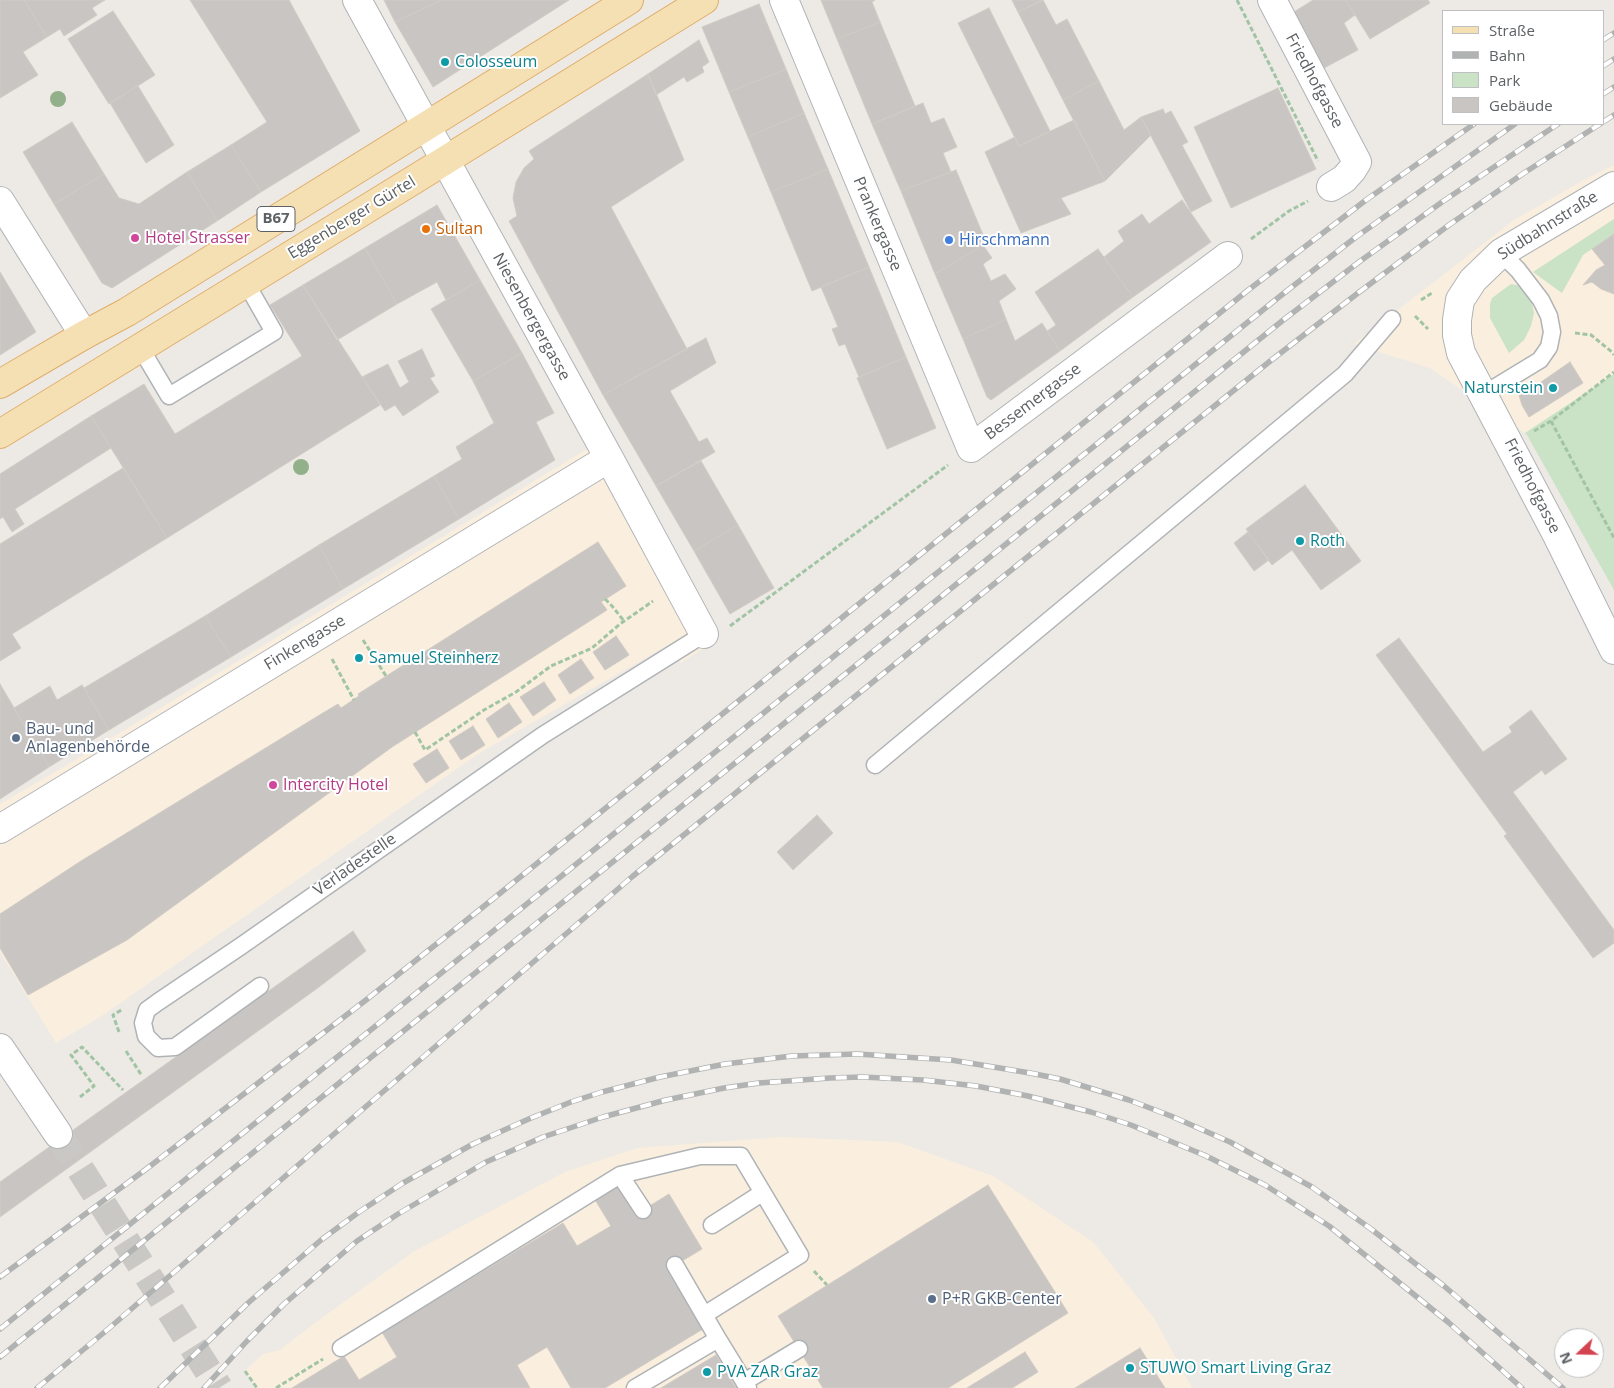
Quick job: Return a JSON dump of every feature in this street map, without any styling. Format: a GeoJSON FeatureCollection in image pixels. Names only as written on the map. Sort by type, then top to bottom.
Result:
{"type":"FeatureCollection","features":[{"type":"Feature","properties":{"kind":"main road","name":"B67"},"geometry":{"type":"LineString","coordinates":[[0,384],[127,312],[629,0]]}},
{"type":"Feature","properties":{"kind":"main road","name":"Eggenberger Gürtel"},"geometry":{"type":"LineString","coordinates":[[0,434],[704,0]]}},
{"type":"Feature","properties":{"kind":"street","name":"Niesenbergergasse"},"geometry":{"type":"LineString","coordinates":[[357,0],[704,634]]}},
{"type":"Feature","properties":{"kind":"street","name":"Prankergasse"},"geometry":{"type":"LineString","coordinates":[[784,0],[971,448]]}},
{"type":"Feature","properties":{"kind":"street","name":"Friedhofgasse"},"geometry":{"type":"LineString","coordinates":[[1272,0],[1357,162],[1344,179],[1331,187]]}},
{"type":"Feature","properties":{"kind":"street","name":"Südbahnstraße"},"geometry":{"type":"LineString","coordinates":[[1457,320],[1460,300],[1473,280],[1502,252],[1614,186]]}},
{"type":"Feature","properties":{"kind":"street"},"geometry":{"type":"LineString","coordinates":[[0,201],[84,335]]}},
{"type":"Feature","properties":{"kind":"street","name":"Bessemergasse"},"geometry":{"type":"LineString","coordinates":[[971,448],[1228,256]]}},
{"type":"Feature","properties":{"kind":"street","name":"Friedhofgasse"},"geometry":{"type":"LineString","coordinates":[[1457,320],[1457,335],[1461,352],[1510,444],[1614,650]]}},
{"type":"Feature","properties":{"kind":"street","name":"Finkengasse"},"geometry":{"type":"LineString","coordinates":[[0,829],[609,458]]}},
{"type":"Feature","properties":{"kind":"street"},"geometry":{"type":"LineString","coordinates":[[0,1048],[58,1134]]}},
{"type":"Feature","properties":{"kind":"lane"},"geometry":{"type":"LineString","coordinates":[[1484,394],[1540,360],[1549,347],[1552,332],[1549,316],[1541,300],[1502,252]]}},
{"type":"Feature","properties":{"kind":"lane"},"geometry":{"type":"LineString","coordinates":[[140,347],[169,396],[274,332],[246,283]]}},
{"type":"Feature","properties":{"kind":"lane"},"geometry":{"type":"LineString","coordinates":[[875,765],[1345,374],[1392,319]]}},
{"type":"Feature","properties":{"kind":"lane","name":"Verladestelle"},"geometry":{"type":"LineString","coordinates":[[260,986],[175,1047],[158,1048],[146,1036],[143,1023],[147,1010],[158,1002],[543,735],[704,634]]}},
{"type":"Feature","properties":{"kind":"lane"},"geometry":{"type":"LineString","coordinates":[[341,1348],[620,1175],[700,1156],[741,1156],[800,1255],[704,1315]]}},
{"type":"Feature","properties":{"kind":"lane"},"geometry":{"type":"LineString","coordinates":[[620,1175],[643,1210]]}},
{"type":"Feature","properties":{"kind":"lane"},"geometry":{"type":"LineString","coordinates":[[712,1225],[762,1193]]}},
{"type":"Feature","properties":{"kind":"lane"},"geometry":{"type":"LineString","coordinates":[[675,1265],[746,1385],[799,1349]]}},
{"type":"Feature","properties":{"kind":"lane"},"geometry":{"type":"LineString","coordinates":[[635,1388],[718,1339]]}},
{"type":"Feature","properties":{"kind":"path"},"geometry":{"type":"LineString","coordinates":[[1228,256],[1289,211],[1331,187],[1237,0]]}},
{"type":"Feature","properties":{"kind":"path"},"geometry":{"type":"LineString","coordinates":[[1392,319],[1410,311],[1430,332]]}},
{"type":"Feature","properties":{"kind":"path"},"geometry":{"type":"LineString","coordinates":[[1552,332],[1560,331],[1590,335],[1614,354]]}},
{"type":"Feature","properties":{"kind":"path"},"geometry":{"type":"LineString","coordinates":[[1510,444],[1551,421],[1614,372]]}},
{"type":"Feature","properties":{"kind":"path"},"geometry":{"type":"LineString","coordinates":[[1551,421],[1614,538]]}},
{"type":"Feature","properties":{"kind":"path","name":"Bessemergasse"},"geometry":{"type":"LineString","coordinates":[[704,634],[723,631],[971,448]]}},
{"type":"Feature","properties":{"kind":"path"},"geometry":{"type":"LineString","coordinates":[[415,732],[425,750],[484,710],[516,692],[551,666],[592,648],[624,621],[658,598]]}},
{"type":"Feature","properties":{"kind":"path"},"geometry":{"type":"LineString","coordinates":[[605,599],[624,621]]}},
{"type":"Feature","properties":{"kind":"path"},"geometry":{"type":"LineString","coordinates":[[360,635],[386,676]]}},
{"type":"Feature","properties":{"kind":"path"},"geometry":{"type":"LineString","coordinates":[[330,654],[354,700]]}},
{"type":"Feature","properties":{"kind":"path"},"geometry":{"type":"LineString","coordinates":[[80,1097],[94,1086],[71,1055],[82,1047],[123,1090]]}},
{"type":"Feature","properties":{"kind":"path"},"geometry":{"type":"LineString","coordinates":[[276,1388],[341,1348]]}},
{"type":"Feature","properties":{"kind":"path"},"geometry":{"type":"LineString","coordinates":[[245,1371],[257,1388]]}},
{"type":"Feature","properties":{"kind":"shaded area"},"geometry":{"type":"Polygon","coordinates":[[[1614,165],[1614,374],[1525,433],[1430,368],[1354,344],[1514,220],[1614,165]]]}},
{"type":"Feature","properties":{"kind":"shaded area"},"geometry":{"type":"Polygon","coordinates":[[[610,435],[719,638],[681,663],[670,644],[481,752],[100,1017],[56,1043],[0,952],[0,804],[610,435]]]}},
{"type":"Feature","properties":{"kind":"shaded area"},"geometry":{"type":"Polygon","coordinates":[[[782,1137],[897,1142],[993,1176],[1093,1242],[1154,1318],[1192,1388],[257,1388],[245,1371],[263,1354],[280,1350],[413,1252],[565,1172],[638,1148],[782,1137]]]}},
{"type":"Feature","properties":{"kind":"green space"},"geometry":{"type":"Polygon","coordinates":[[[1614,219],[1614,234],[1583,255],[1562,293],[1533,272],[1614,219]]]}},
{"type":"Feature","properties":{"kind":"green space"},"geometry":{"type":"Polygon","coordinates":[[[1511,284],[1522,286],[1531,298],[1534,313],[1531,326],[1524,340],[1509,353],[1490,318],[1490,304],[1492,298],[1511,284]]]}},
{"type":"Feature","properties":{"kind":"green space"},"geometry":{"type":"Polygon","coordinates":[[[1614,374],[1614,590],[1525,433],[1614,374]]]}},
{"type":"Feature","properties":{"kind":"building"},"geometry":{"type":"Polygon","coordinates":[[[0,0],[24,0],[47,37],[23,52],[38,75],[0,98],[0,0]]]}},
{"type":"Feature","properties":{"kind":"building"},"geometry":{"type":"Polygon","coordinates":[[[24,0],[105,0],[92,8],[97,15],[64,36],[60,29],[47,37],[24,0]]]}},
{"type":"Feature","properties":{"kind":"building"},"geometry":{"type":"Polygon","coordinates":[[[190,0],[289,0],[360,131],[261,192],[231,145],[267,122],[190,0]]]}},
{"type":"Feature","properties":{"kind":"building"},"geometry":{"type":"Polygon","coordinates":[[[384,0],[442,0],[395,22],[384,0]]]}},
{"type":"Feature","properties":{"kind":"building","name":"Colosseum"},"geometry":{"type":"Polygon","coordinates":[[[442,0],[569,0],[433,87],[395,22],[442,0]]]}},
{"type":"Feature","properties":{"kind":"building"},"geometry":{"type":"Polygon","coordinates":[[[821,0],[875,0],[872,2],[880,22],[837,39],[821,0]]]}},
{"type":"Feature","properties":{"kind":"building"},"geometry":{"type":"Polygon","coordinates":[[[1012,0],[1042,0],[1018,12],[1012,0]]]}},
{"type":"Feature","properties":{"kind":"building"},"geometry":{"type":"Polygon","coordinates":[[[1043,0],[1056,25],[1067,19],[1099,81],[1063,100],[1018,12],[1043,0]]]}},
{"type":"Feature","properties":{"kind":"building"},"geometry":{"type":"Polygon","coordinates":[[[1313,0],[1346,0],[1355,15],[1344,23],[1358,50],[1324,68],[1294,12],[1313,0]]]}},
{"type":"Feature","properties":{"kind":"building"},"geometry":{"type":"Polygon","coordinates":[[[1346,0],[1428,0],[1430,3],[1370,39],[1346,0]]]}},
{"type":"Feature","properties":{"kind":"building"},"geometry":{"type":"Polygon","coordinates":[[[759,4],[786,69],[729,92],[702,27],[759,4]]]}},
{"type":"Feature","properties":{"kind":"building"},"geometry":{"type":"Polygon","coordinates":[[[989,8],[1050,131],[1019,146],[958,23],[989,8]]]}},
{"type":"Feature","properties":{"kind":"building"},"geometry":{"type":"Polygon","coordinates":[[[113,11],[155,75],[109,104],[68,39],[113,11]]]}},
{"type":"Feature","properties":{"kind":"building"},"geometry":{"type":"Polygon","coordinates":[[[880,22],[915,106],[872,124],[837,39],[880,22]]]}},
{"type":"Feature","properties":{"kind":"building"},"geometry":{"type":"Polygon","coordinates":[[[699,40],[709,62],[702,67],[704,72],[687,82],[684,77],[656,95],[648,74],[699,40]]]}},
{"type":"Feature","properties":{"kind":"building"},"geometry":{"type":"Polygon","coordinates":[[[786,69],[804,113],[748,137],[729,92],[786,69]]]}},
{"type":"Feature","properties":{"kind":"building"},"geometry":{"type":"Polygon","coordinates":[[[648,74],[684,160],[611,207],[687,349],[603,395],[509,221],[517,216],[513,198],[516,182],[524,168],[534,159],[529,151],[648,74]]]}},
{"type":"Feature","properties":{"kind":"building"},"geometry":{"type":"Polygon","coordinates":[[[1099,81],[1124,130],[1141,117],[1151,135],[1105,181],[1063,100],[1099,81]]]}},
{"type":"Feature","properties":{"kind":"building"},"geometry":{"type":"Polygon","coordinates":[[[138,86],[174,145],[146,163],[110,103],[138,86]]]}},
{"type":"Feature","properties":{"kind":"building"},"geometry":{"type":"Polygon","coordinates":[[[1278,88],[1316,169],[1231,208],[1194,127],[1278,88]]]}},
{"type":"Feature","properties":{"kind":"building"},"geometry":{"type":"Polygon","coordinates":[[[923,103],[931,123],[944,118],[957,147],[943,153],[951,172],[901,191],[872,124],[923,103]]]}},
{"type":"Feature","properties":{"kind":"building"},"geometry":{"type":"Polygon","coordinates":[[[1163,109],[1165,114],[1171,111],[1188,142],[1182,145],[1212,201],[1191,212],[1141,117],[1163,109]]]}},
{"type":"Feature","properties":{"kind":"building"},"geometry":{"type":"Polygon","coordinates":[[[804,113],[828,169],[771,192],[748,137],[804,113]]]}},
{"type":"Feature","properties":{"kind":"building"},"geometry":{"type":"Polygon","coordinates":[[[1074,120],[1105,181],[1061,198],[1071,214],[1021,233],[985,152],[1015,137],[1019,146],[1074,120]]]}},
{"type":"Feature","properties":{"kind":"building"},"geometry":{"type":"Polygon","coordinates":[[[72,122],[104,174],[54,204],[23,152],[72,122]]]}},
{"type":"Feature","properties":{"kind":"building"},"geometry":{"type":"Polygon","coordinates":[[[231,145],[261,192],[217,221],[187,172],[231,145]]]}},
{"type":"Feature","properties":{"kind":"building"},"geometry":{"type":"Polygon","coordinates":[[[828,169],[869,267],[812,291],[771,192],[828,169]]]}},
{"type":"Feature","properties":{"kind":"building"},"geometry":{"type":"Polygon","coordinates":[[[956,170],[986,242],[935,274],[901,191],[956,170]]]}},
{"type":"Feature","properties":{"kind":"building"},"geometry":{"type":"Polygon","coordinates":[[[187,172],[217,221],[112,288],[102,283],[54,204],[104,174],[119,198],[139,204],[187,172]]]}},
{"type":"Feature","properties":{"kind":"building"},"geometry":{"type":"Polygon","coordinates":[[[1182,200],[1211,242],[1133,297],[1104,257],[1124,241],[1118,231],[1142,214],[1149,224],[1182,200]]]}},
{"type":"Feature","properties":{"kind":"building"},"geometry":{"type":"Polygon","coordinates":[[[437,205],[480,280],[446,300],[437,282],[397,304],[365,248],[437,205]]]}},
{"type":"Feature","properties":{"kind":"building"},"geometry":{"type":"Polygon","coordinates":[[[1614,234],[1614,294],[1601,289],[1592,282],[1583,285],[1596,270],[1605,265],[1592,249],[1614,234]]]}},
{"type":"Feature","properties":{"kind":"building"},"geometry":{"type":"Polygon","coordinates":[[[983,245],[992,258],[983,264],[991,281],[1005,274],[1016,289],[999,301],[1006,319],[963,339],[935,274],[983,245]]]}},
{"type":"Feature","properties":{"kind":"building"},"geometry":{"type":"Polygon","coordinates":[[[365,248],[397,304],[337,340],[303,285],[365,248]]]}},
{"type":"Feature","properties":{"kind":"building"},"geometry":{"type":"Polygon","coordinates":[[[1098,249],[1133,297],[1060,351],[1047,331],[1056,325],[1035,292],[1098,249]]]}},
{"type":"Feature","properties":{"kind":"building"},"geometry":{"type":"Polygon","coordinates":[[[869,267],[906,357],[859,377],[845,344],[839,346],[832,329],[838,327],[821,287],[869,267]]]}},
{"type":"Feature","properties":{"kind":"building"},"geometry":{"type":"Polygon","coordinates":[[[0,272],[36,332],[0,355],[0,272]]]}},
{"type":"Feature","properties":{"kind":"building"},"geometry":{"type":"Polygon","coordinates":[[[480,280],[522,353],[473,381],[431,309],[480,280]]]}},
{"type":"Feature","properties":{"kind":"building"},"geometry":{"type":"Polygon","coordinates":[[[303,285],[380,405],[167,538],[91,416],[144,384],[175,434],[302,356],[270,305],[303,285]]]}},
{"type":"Feature","properties":{"kind":"building"},"geometry":{"type":"Polygon","coordinates":[[[1006,319],[1015,341],[1042,323],[1060,351],[991,400],[987,397],[963,339],[1006,319]]]}},
{"type":"Feature","properties":{"kind":"building"},"geometry":{"type":"Polygon","coordinates":[[[706,338],[716,363],[670,391],[699,442],[707,438],[715,452],[656,486],[603,395],[706,338]]]}},
{"type":"Feature","properties":{"kind":"building"},"geometry":{"type":"Polygon","coordinates":[[[422,349],[435,376],[430,378],[439,392],[403,416],[395,405],[385,411],[362,377],[388,364],[400,388],[409,382],[398,361],[422,349]]]}},
{"type":"Feature","properties":{"kind":"building"},"geometry":{"type":"Polygon","coordinates":[[[522,353],[554,413],[536,422],[555,460],[459,519],[434,476],[462,459],[456,447],[494,423],[473,381],[522,353]]]}},
{"type":"Feature","properties":{"kind":"building"},"geometry":{"type":"Polygon","coordinates":[[[906,357],[936,428],[887,449],[857,378],[906,357]]]}},
{"type":"Feature","properties":{"kind":"building","name":"Naturstein"},"geometry":{"type":"Polygon","coordinates":[[[1570,362],[1583,383],[1529,417],[1519,395],[1524,394],[1570,362]]]}},
{"type":"Feature","properties":{"kind":"building"},"geometry":{"type":"Polygon","coordinates":[[[91,416],[111,448],[15,509],[24,524],[12,532],[3,517],[0,519],[0,474],[91,416]]]}},
{"type":"Feature","properties":{"kind":"building"},"geometry":{"type":"Polygon","coordinates":[[[701,461],[738,525],[694,551],[656,486],[701,461]]]}},
{"type":"Feature","properties":{"kind":"building"},"geometry":{"type":"Polygon","coordinates":[[[123,468],[167,538],[12,634],[21,648],[0,661],[0,544],[123,468]]]}},
{"type":"Feature","properties":{"kind":"building"},"geometry":{"type":"Polygon","coordinates":[[[434,476],[459,519],[343,589],[319,545],[434,476]]]}},
{"type":"Feature","properties":{"kind":"building","name":"Roth"},"geometry":{"type":"Polygon","coordinates":[[[1305,485],[1361,561],[1321,590],[1292,550],[1272,565],[1246,529],[1305,485]]]}},
{"type":"Feature","properties":{"kind":"building"},"geometry":{"type":"Polygon","coordinates":[[[738,525],[774,588],[730,614],[694,551],[738,525]]]}},
{"type":"Feature","properties":{"kind":"building"},"geometry":{"type":"Polygon","coordinates":[[[1248,532],[1269,560],[1254,571],[1234,543],[1248,532]]]}},
{"type":"Feature","properties":{"kind":"building","name":"Intercity Hotel"},"geometry":{"type":"Polygon","coordinates":[[[598,542],[626,586],[601,602],[607,610],[392,747],[127,940],[28,995],[0,948],[0,914],[81,861],[318,716],[338,704],[341,708],[359,696],[358,694],[598,542]]]}},
{"type":"Feature","properties":{"kind":"building"},"geometry":{"type":"Polygon","coordinates":[[[319,545],[343,589],[231,657],[205,616],[319,545]]]}},
{"type":"Feature","properties":{"kind":"building"},"geometry":{"type":"Polygon","coordinates":[[[205,616],[231,657],[109,730],[84,688],[205,616]]]}},
{"type":"Feature","properties":{"kind":"building"},"geometry":{"type":"Polygon","coordinates":[[[616,636],[629,655],[605,670],[593,652],[616,636]]]}},
{"type":"Feature","properties":{"kind":"building"},"geometry":{"type":"Polygon","coordinates":[[[1399,638],[1483,752],[1512,732],[1509,727],[1531,710],[1567,759],[1545,775],[1542,770],[1513,792],[1614,930],[1614,943],[1593,958],[1504,836],[1507,834],[1376,655],[1399,638]]]}},
{"type":"Feature","properties":{"kind":"building"},"geometry":{"type":"Polygon","coordinates":[[[581,659],[594,678],[570,694],[558,675],[581,659]]]}},
{"type":"Feature","properties":{"kind":"building"},"geometry":{"type":"Polygon","coordinates":[[[544,682],[556,700],[533,716],[520,697],[544,682]]]}},
{"type":"Feature","properties":{"kind":"building","name":"Bau- und Anlagenbehörde"},"geometry":{"type":"Polygon","coordinates":[[[0,684],[49,767],[0,799],[0,684]]]}},
{"type":"Feature","properties":{"kind":"building"},"geometry":{"type":"Polygon","coordinates":[[[82,685],[109,730],[49,767],[14,708],[50,686],[57,700],[82,685]]]}},
{"type":"Feature","properties":{"kind":"building"},"geometry":{"type":"Polygon","coordinates":[[[509,703],[522,722],[498,738],[486,719],[509,703]]]}},
{"type":"Feature","properties":{"kind":"building"},"geometry":{"type":"Polygon","coordinates":[[[473,726],[485,745],[461,760],[449,741],[473,726]]]}},
{"type":"Feature","properties":{"kind":"building"},"geometry":{"type":"Polygon","coordinates":[[[437,749],[449,768],[426,783],[413,764],[437,749]]]}},
{"type":"Feature","properties":{"kind":"building"},"geometry":{"type":"Polygon","coordinates":[[[817,815],[833,833],[793,870],[777,852],[817,815]]]}},
{"type":"Feature","properties":{"kind":"building"},"geometry":{"type":"Polygon","coordinates":[[[353,931],[366,951],[0,1217],[0,1182],[353,931]]]}},
{"type":"Feature","properties":{"kind":"building"},"geometry":{"type":"Polygon","coordinates":[[[616,1184],[635,1215],[669,1194],[702,1249],[667,1270],[703,1329],[605,1388],[571,1388],[547,1347],[517,1365],[530,1388],[292,1388],[344,1356],[359,1380],[397,1357],[382,1332],[563,1223],[577,1246],[611,1226],[594,1198],[616,1184]]]}},
{"type":"Feature","properties":{"kind":"building","name":"P+R GKB-Center"},"geometry":{"type":"Polygon","coordinates":[[[988,1185],[1068,1313],[948,1388],[823,1388],[778,1316],[988,1185]]]}},
{"type":"Feature","properties":{"kind":"building","name":"STUWO Smart Living Graz"},"geometry":{"type":"Polygon","coordinates":[[[1140,1348],[1165,1388],[1075,1388],[1140,1348]]]}},
{"type":"Feature","properties":{"kind":"building"},"geometry":{"type":"Polygon","coordinates":[[[1025,1352],[1038,1372],[1012,1388],[967,1388],[1025,1352]]]}},
{"type":"Feature","properties":{"kind":"building","name":"PVA ZAR Graz"},"geometry":{"type":"Polygon","coordinates":[[[716,1355],[736,1388],[661,1388],[716,1355]]]}},
{"type":"Feature","properties":{"kind":"tunnel"},"geometry":{"type":"LineString","coordinates":[[58,1134],[219,1388]]}},
{"type":"Feature","properties":{"kind":"railway"},"geometry":{"type":"LineString","coordinates":[[1604,39],[1614,33]]}},
{"type":"Feature","properties":{"kind":"railway"},"geometry":{"type":"LineString","coordinates":[[1604,65],[1614,59]]}},
{"type":"Feature","properties":{"kind":"railway"},"geometry":{"type":"LineString","coordinates":[[1604,93],[1614,87]]}},
{"type":"Feature","properties":{"kind":"railway"},"geometry":{"type":"LineString","coordinates":[[1604,121],[1614,115]]}},
{"type":"Feature","properties":{"kind":"railway"},"geometry":{"type":"LineString","coordinates":[[0,1277],[145,1170],[366,1000],[1247,291],[1366,200],[1473,125]]}},
{"type":"Feature","properties":{"kind":"railway"},"geometry":{"type":"LineString","coordinates":[[0,1329],[1279,297],[1356,237],[1514,125]]}},
{"type":"Feature","properties":{"kind":"railway"},"geometry":{"type":"LineString","coordinates":[[0,1357],[1282,321],[1442,202],[1557,125]]}},
{"type":"Feature","properties":{"kind":"railway"},"geometry":{"type":"LineString","coordinates":[[37,1388],[107,1330],[633,876],[1269,362],[1449,225],[1524,173],[1598,125]]}},
{"type":"Feature","properties":{"kind":"railway"},"geometry":{"type":"LineString","coordinates":[[160,1388],[248,1303],[321,1240],[403,1183],[473,1144],[571,1102],[660,1077],[725,1064],[792,1056],[857,1054],[951,1060],[1060,1079],[1129,1100],[1230,1142],[1312,1187],[1371,1229],[1444,1286],[1563,1388]]}},
{"type":"Feature","properties":{"kind":"railway"},"geometry":{"type":"LineString","coordinates":[[204,1388],[284,1304],[357,1241],[398,1214],[486,1162],[543,1137],[603,1117],[666,1100],[759,1083],[862,1077],[923,1080],[976,1086],[1028,1096],[1091,1112],[1131,1125],[1204,1155],[1265,1185],[1329,1226],[1448,1322],[1522,1388]]}},
{"type":"Feature","properties":{"kind":"place","name":"Colosseum"},"geometry":{"type":"Point","coordinates":[445,62]}},
{"type":"Feature","properties":{"kind":"place","name":"Sultan"},"geometry":{"type":"Point","coordinates":[426,229]}},
{"type":"Feature","properties":{"kind":"place","name":"Hotel Strasser"},"geometry":{"type":"Point","coordinates":[135,238]}},
{"type":"Feature","properties":{"kind":"place","name":"Hirschmann"},"geometry":{"type":"Point","coordinates":[949,240]}},
{"type":"Feature","properties":{"kind":"place","name":"Naturstein"},"geometry":{"type":"Point","coordinates":[1553,388]}},
{"type":"Feature","properties":{"kind":"place","name":"Roth"},"geometry":{"type":"Point","coordinates":[1300,541]}},
{"type":"Feature","properties":{"kind":"place","name":"Samuel Steinherz"},"geometry":{"type":"Point","coordinates":[359,658]}},
{"type":"Feature","properties":{"kind":"place","name":"Bau- und Anlagenbehörde"},"geometry":{"type":"Point","coordinates":[16,738]}},
{"type":"Feature","properties":{"kind":"place","name":"Intercity Hotel"},"geometry":{"type":"Point","coordinates":[273,785]}},
{"type":"Feature","properties":{"kind":"place","name":"P+R GKB-Center"},"geometry":{"type":"Point","coordinates":[932,1299]}},
{"type":"Feature","properties":{"kind":"place","name":"STUWO Smart Living Graz"},"geometry":{"type":"Point","coordinates":[1130,1368]}},
{"type":"Feature","properties":{"kind":"place","name":"PVA ZAR Graz"},"geometry":{"type":"Point","coordinates":[707,1372]}}]}
